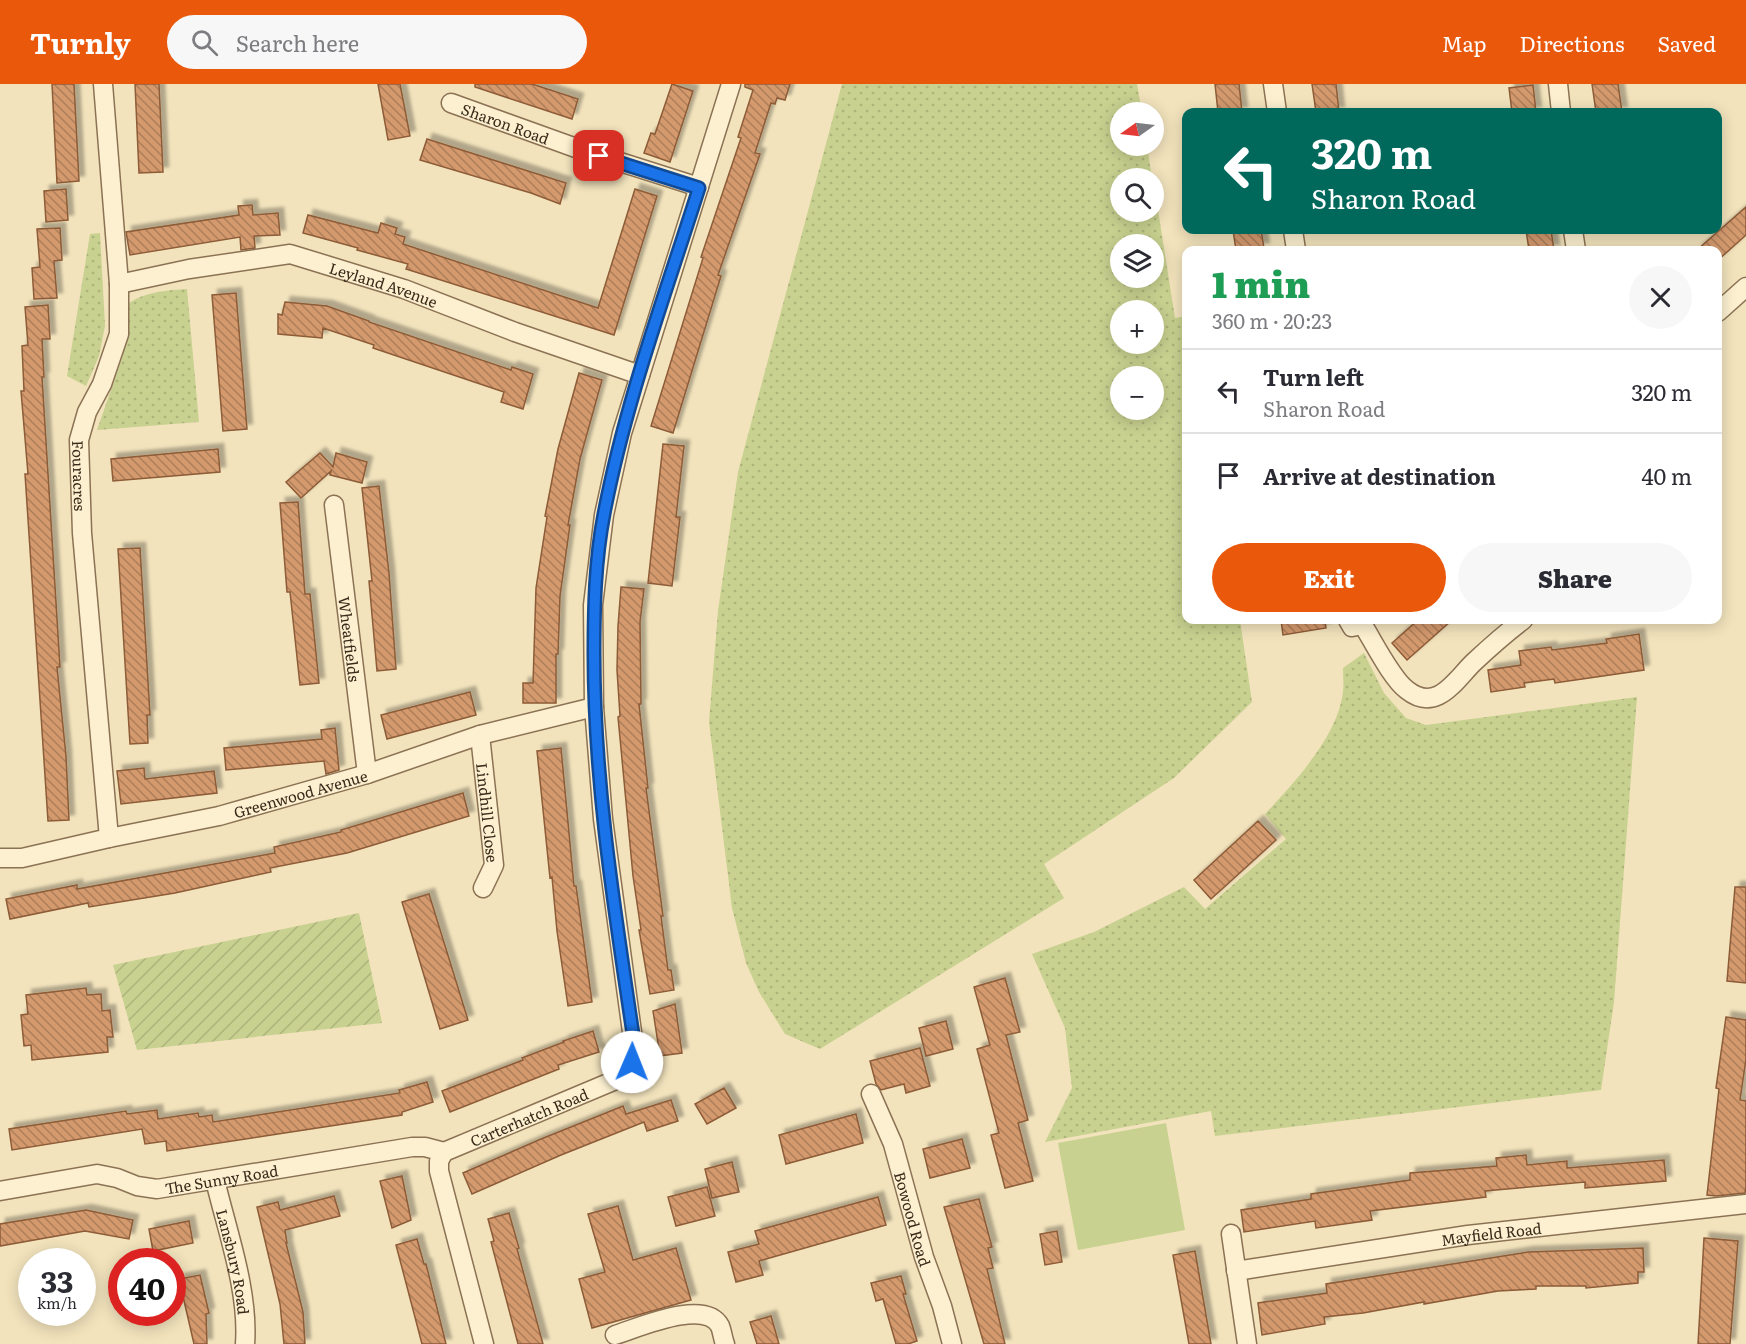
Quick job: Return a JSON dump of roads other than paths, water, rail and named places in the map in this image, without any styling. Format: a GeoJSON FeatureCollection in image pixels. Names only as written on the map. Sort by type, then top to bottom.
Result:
{"type":"FeatureCollection","features":[{"type":"Feature","properties":{"kind":"street","name":"Fouracres"},"geometry":{"type":"LineString","coordinates":[[103,84],[119,284],[119,334],[102,384],[87,412],[79,440],[82,533],[109,838]]}},
{"type":"Feature","properties":{"kind":"street","name":"Carterhatch Road"},"geometry":{"type":"LineString","coordinates":[[444,1152],[618,1079],[632,1062],[635,1054],[603,819],[594,707],[593,605],[604,515],[622,433],[731,84]]}},
{"type":"Feature","properties":{"kind":"street"},"geometry":{"type":"LineString","coordinates":[[1273,84],[1276,108]]}},
{"type":"Feature","properties":{"kind":"street"},"geometry":{"type":"LineString","coordinates":[[1558,84],[1561,108]]}},
{"type":"Feature","properties":{"kind":"street","name":"Sharon Road"},"geometry":{"type":"LineString","coordinates":[[451,103],[576,148],[699,188]]}},
{"type":"Feature","properties":{"kind":"street","name":"Leyland Avenue"},"geometry":{"type":"LineString","coordinates":[[119,284],[189,269],[290,254],[404,289],[515,332],[640,375]]}},
{"type":"Feature","properties":{"kind":"street"},"geometry":{"type":"LineString","coordinates":[[1722,308],[1746,287]]}},
{"type":"Feature","properties":{"kind":"street","name":"Wheatfields"},"geometry":{"type":"LineString","coordinates":[[334,505],[367,774]]}},
{"type":"Feature","properties":{"kind":"street"},"geometry":{"type":"LineString","coordinates":[[1361,624],[1406,690],[1418,697],[1431,697],[1447,692],[1472,664],[1518,624]]}},
{"type":"Feature","properties":{"kind":"street","name":"Greenwood Avenue"},"geometry":{"type":"LineString","coordinates":[[0,858],[22,858],[219,816],[367,774],[480,735],[594,707]]}},
{"type":"Feature","properties":{"kind":"street","name":"Lindhill Close"},"geometry":{"type":"LineString","coordinates":[[480,735],[494,865],[483,888]]}},
{"type":"Feature","properties":{"kind":"street","name":"Bowood Road"},"geometry":{"type":"LineString","coordinates":[[871,1094],[893,1144],[924,1257],[942,1306],[952,1344]]}},
{"type":"Feature","properties":{"kind":"street","name":"The Sunny Road"},"geometry":{"type":"LineString","coordinates":[[0,1191],[97,1174],[117,1178],[137,1186],[157,1189],[412,1147],[425,1147],[444,1152]]}},
{"type":"Feature","properties":{"kind":"street"},"geometry":{"type":"LineString","coordinates":[[444,1152],[439,1161],[439,1171],[484,1344]]}},
{"type":"Feature","properties":{"kind":"street","name":"Lansbury Road"},"geometry":{"type":"LineString","coordinates":[[215,1180],[241,1287],[246,1327],[245,1344]]}},
{"type":"Feature","properties":{"kind":"street","name":"Mayfield Road"},"geometry":{"type":"LineString","coordinates":[[1236,1271],[1468,1235],[1746,1204]]}},
{"type":"Feature","properties":{"kind":"street"},"geometry":{"type":"LineString","coordinates":[[1231,1234],[1246,1344]]}},
{"type":"Feature","properties":{"kind":"street"},"geometry":{"type":"LineString","coordinates":[[615,1335],[684,1314],[700,1313],[709,1316],[720,1325],[724,1344]]}}]}
